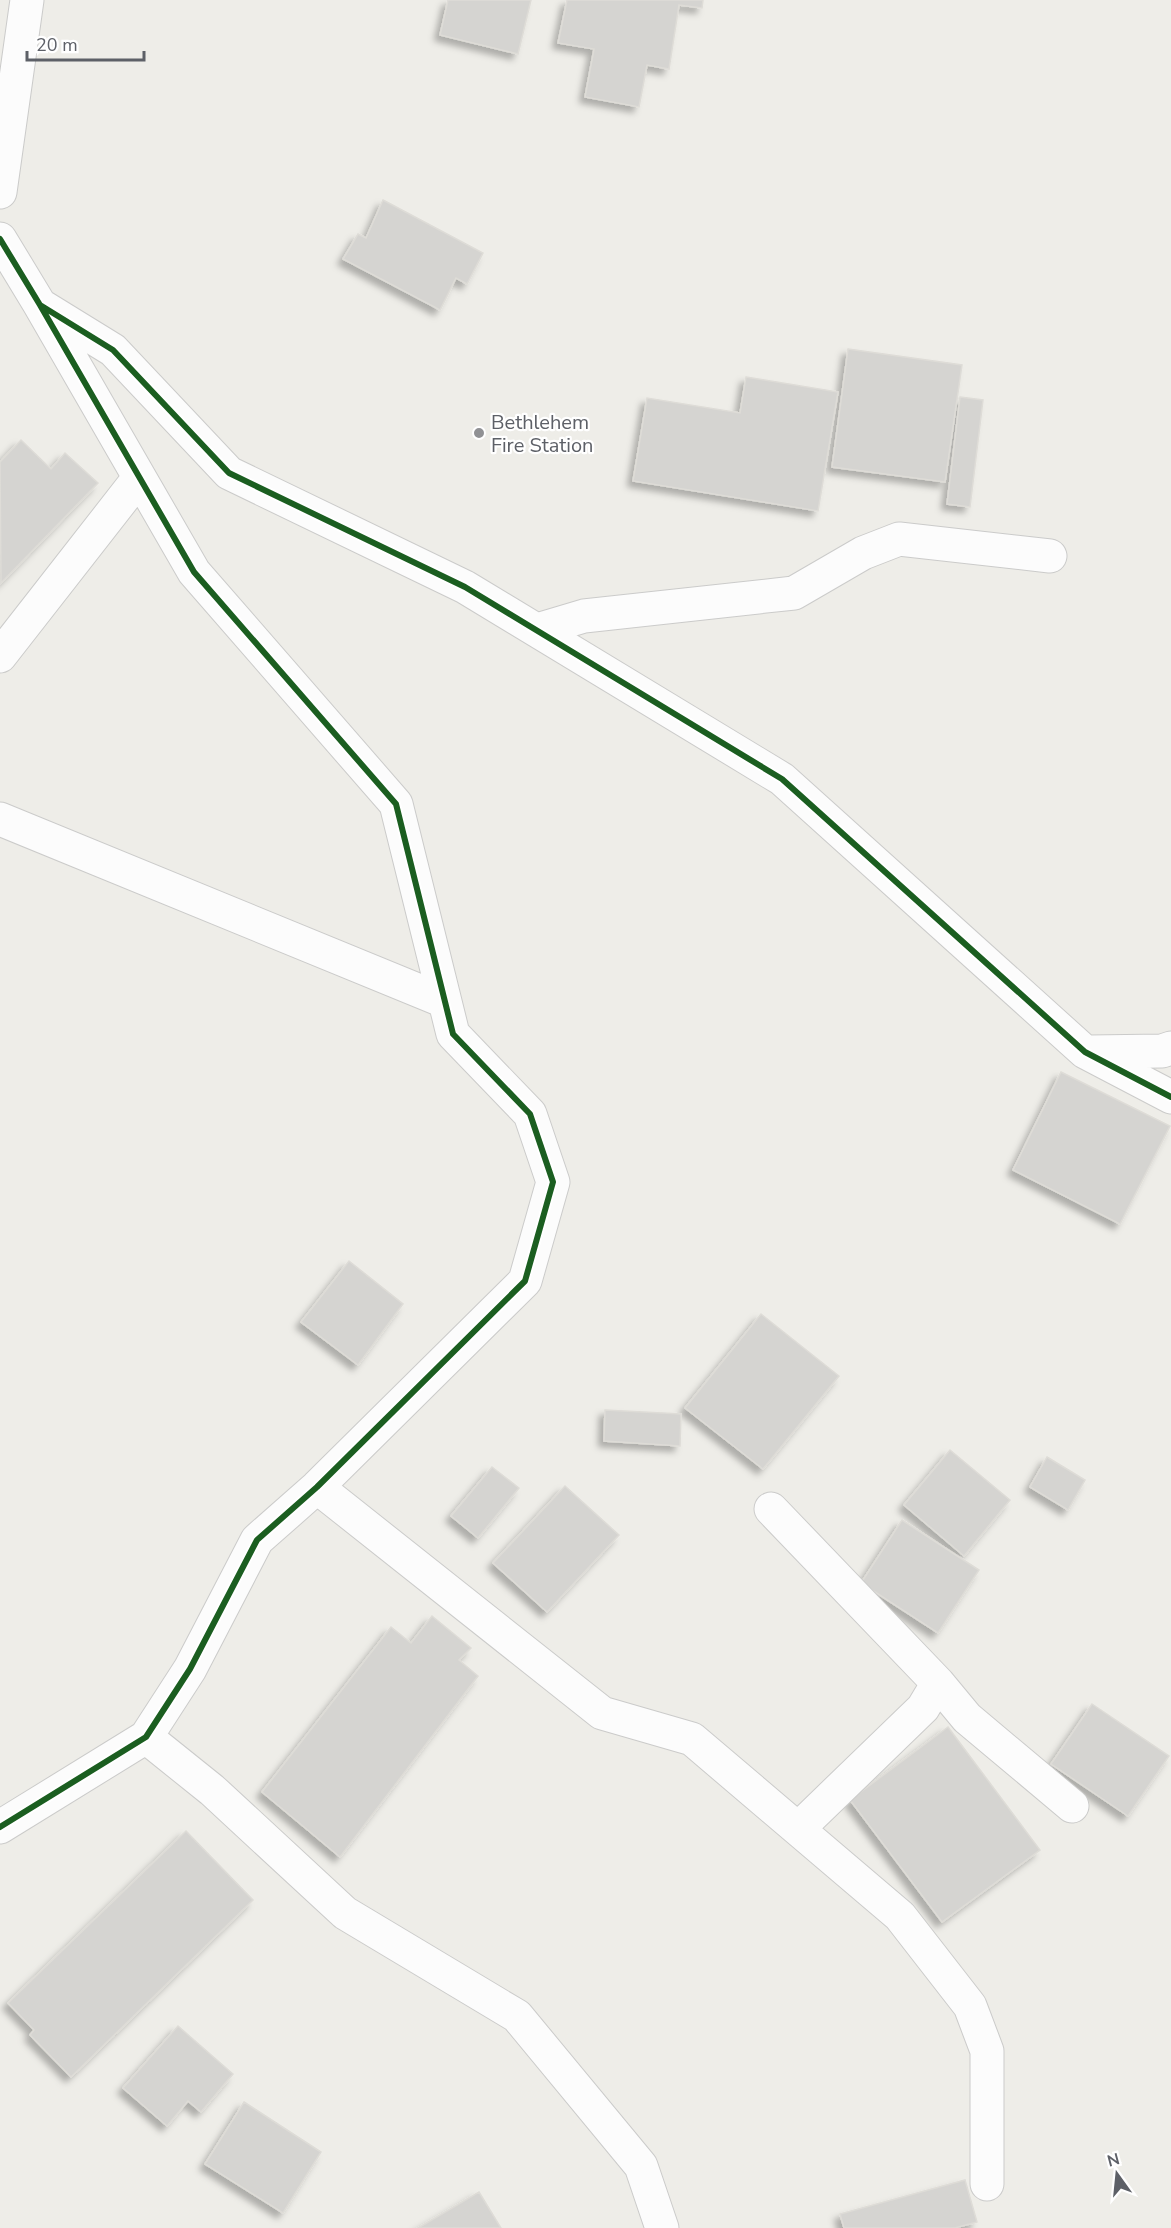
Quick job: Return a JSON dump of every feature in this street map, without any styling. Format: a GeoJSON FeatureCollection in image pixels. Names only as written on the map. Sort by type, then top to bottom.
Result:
{"type":"FeatureCollection","features":[{"type":"Feature","properties":{"kind":"street"},"geometry":{"type":"LineString","coordinates":[[0,192],[27,0]]}},
{"type":"Feature","properties":{"kind":"street"},"geometry":{"type":"LineString","coordinates":[[0,238],[194,572],[396,804],[453,1034],[530,1114],[553,1182],[525,1281],[317,1487],[257,1540],[190,1669],[146,1737],[0,1827]]}},
{"type":"Feature","properties":{"kind":"street"},"geometry":{"type":"LineString","coordinates":[[40,305],[112,350],[229,473],[465,586],[782,778],[1085,1052],[1171,1097]]}},
{"type":"Feature","properties":{"kind":"street"},"geometry":{"type":"LineString","coordinates":[[0,656],[139,477]]}},
{"type":"Feature","properties":{"kind":"street"},"geometry":{"type":"LineString","coordinates":[[537,630],[584,616],[794,593],[863,553],[899,539],[1050,556]]}},
{"type":"Feature","properties":{"kind":"street"},"geometry":{"type":"LineString","coordinates":[[0,819],[444,1000]]}},
{"type":"Feature","properties":{"kind":"street"},"geometry":{"type":"LineString","coordinates":[[1085,1052],[1162,1051],[1171,1048]]}},
{"type":"Feature","properties":{"kind":"street"},"geometry":{"type":"LineString","coordinates":[[317,1487],[602,1713],[692,1739],[900,1917],[970,2006],[987,2051],[987,2184]]}},
{"type":"Feature","properties":{"kind":"street"},"geometry":{"type":"LineString","coordinates":[[771,1509],[938,1683],[967,1718],[1072,1806]]}},
{"type":"Feature","properties":{"kind":"street"},"geometry":{"type":"LineString","coordinates":[[798,1829],[923,1708],[938,1683]]}},
{"type":"Feature","properties":{"kind":"street"},"geometry":{"type":"LineString","coordinates":[[146,1737],[212,1790],[345,1913],[517,2016],[641,2166],[662,2228]]}},
{"type":"Feature","properties":{"kind":"building"},"geometry":{"type":"Polygon","coordinates":[[[448,0],[531,0],[518,54],[440,35],[448,0]]]}},
{"type":"Feature","properties":{"kind":"building"},"geometry":{"type":"Polygon","coordinates":[[[567,0],[703,0],[702,8],[679,5],[669,69],[647,65],[639,107],[585,97],[594,49],[558,43],[567,0]]]}},
{"type":"Feature","properties":{"kind":"building"},"geometry":{"type":"Polygon","coordinates":[[[383,200],[483,253],[467,284],[456,278],[440,310],[343,259],[358,234],[366,238],[383,200]]]}},
{"type":"Feature","properties":{"kind":"building"},"geometry":{"type":"Polygon","coordinates":[[[848,349],[962,365],[945,482],[832,467],[848,349]]]}},
{"type":"Feature","properties":{"kind":"building"},"geometry":{"type":"Polygon","coordinates":[[[746,377],[838,392],[818,511],[633,481],[647,398],[740,413],[746,377]]]}},
{"type":"Feature","properties":{"kind":"building"},"geometry":{"type":"Polygon","coordinates":[[[960,397],[983,400],[970,507],[947,504],[960,397]]]}},
{"type":"Feature","properties":{"kind":"building"},"geometry":{"type":"Polygon","coordinates":[[[21,440],[51,469],[65,453],[98,483],[1,583],[0,462],[21,440]]]}},
{"type":"Feature","properties":{"kind":"building"},"geometry":{"type":"Polygon","coordinates":[[[1061,1072],[1170,1126],[1120,1224],[1013,1170],[1061,1072]]]}},
{"type":"Feature","properties":{"kind":"building"},"geometry":{"type":"Polygon","coordinates":[[[349,1261],[403,1304],[358,1365],[301,1322],[349,1261]]]}},
{"type":"Feature","properties":{"kind":"building"},"geometry":{"type":"Polygon","coordinates":[[[761,1314],[839,1376],[763,1469],[685,1408],[761,1314]]]}},
{"type":"Feature","properties":{"kind":"building"},"geometry":{"type":"Polygon","coordinates":[[[605,1410],[681,1414],[680,1446],[604,1441],[605,1410]]]}},
{"type":"Feature","properties":{"kind":"building"},"geometry":{"type":"Polygon","coordinates":[[[950,1450],[1010,1500],[964,1556],[904,1505],[950,1450]]]}},
{"type":"Feature","properties":{"kind":"building"},"geometry":{"type":"Polygon","coordinates":[[[1047,1457],[1085,1480],[1068,1510],[1030,1487],[1047,1457]]]}},
{"type":"Feature","properties":{"kind":"building"},"geometry":{"type":"Polygon","coordinates":[[[492,1467],[519,1488],[478,1538],[451,1516],[492,1467]]]}},
{"type":"Feature","properties":{"kind":"building"},"geometry":{"type":"Polygon","coordinates":[[[565,1486],[619,1535],[547,1612],[493,1563],[565,1486]]]}},
{"type":"Feature","properties":{"kind":"building"},"geometry":{"type":"Polygon","coordinates":[[[902,1520],[979,1570],[938,1633],[861,1583],[902,1520]]]}},
{"type":"Feature","properties":{"kind":"building"},"geometry":{"type":"Polygon","coordinates":[[[432,1616],[471,1648],[459,1660],[478,1676],[340,1857],[262,1792],[391,1627],[411,1643],[432,1616]]]}},
{"type":"Feature","properties":{"kind":"building"},"geometry":{"type":"Polygon","coordinates":[[[1092,1704],[1169,1756],[1128,1816],[1051,1764],[1092,1704]]]}},
{"type":"Feature","properties":{"kind":"building"},"geometry":{"type":"Polygon","coordinates":[[[948,1727],[1040,1850],[942,1922],[850,1800],[948,1727]]]}},
{"type":"Feature","properties":{"kind":"building"},"geometry":{"type":"Polygon","coordinates":[[[186,1831],[253,1900],[71,2077],[30,2035],[34,2030],[8,2003],[186,1831]]]}},
{"type":"Feature","properties":{"kind":"building"},"geometry":{"type":"Polygon","coordinates":[[[178,2026],[233,2074],[201,2112],[188,2101],[167,2126],[123,2088],[178,2026]]]}},
{"type":"Feature","properties":{"kind":"building"},"geometry":{"type":"Polygon","coordinates":[[[244,2102],[321,2152],[283,2213],[205,2164],[244,2102]]]}},
{"type":"Feature","properties":{"kind":"building"},"geometry":{"type":"Polygon","coordinates":[[[965,2180],[977,2222],[955,2228],[844,2228],[840,2214],[965,2180]]]}},
{"type":"Feature","properties":{"kind":"building"},"geometry":{"type":"Polygon","coordinates":[[[479,2192],[501,2228],[418,2228],[479,2192]]]}},
{"type":"Feature","properties":{"kind":"cycle path"},"geometry":{"type":"LineString","coordinates":[[0,239],[40,305],[113,350],[229,473],[465,587],[782,779],[1085,1052],[1171,1097]]}},
{"type":"Feature","properties":{"kind":"cycle path"},"geometry":{"type":"LineString","coordinates":[[0,1827],[146,1737],[190,1669],[257,1540],[317,1487],[525,1281],[553,1182],[530,1114],[453,1034],[396,804],[194,572],[40,305]]}},
{"type":"Feature","properties":{"kind":"place","name":"Bethlehem Fire Station"},"geometry":{"type":"Point","coordinates":[479,433]}}]}
